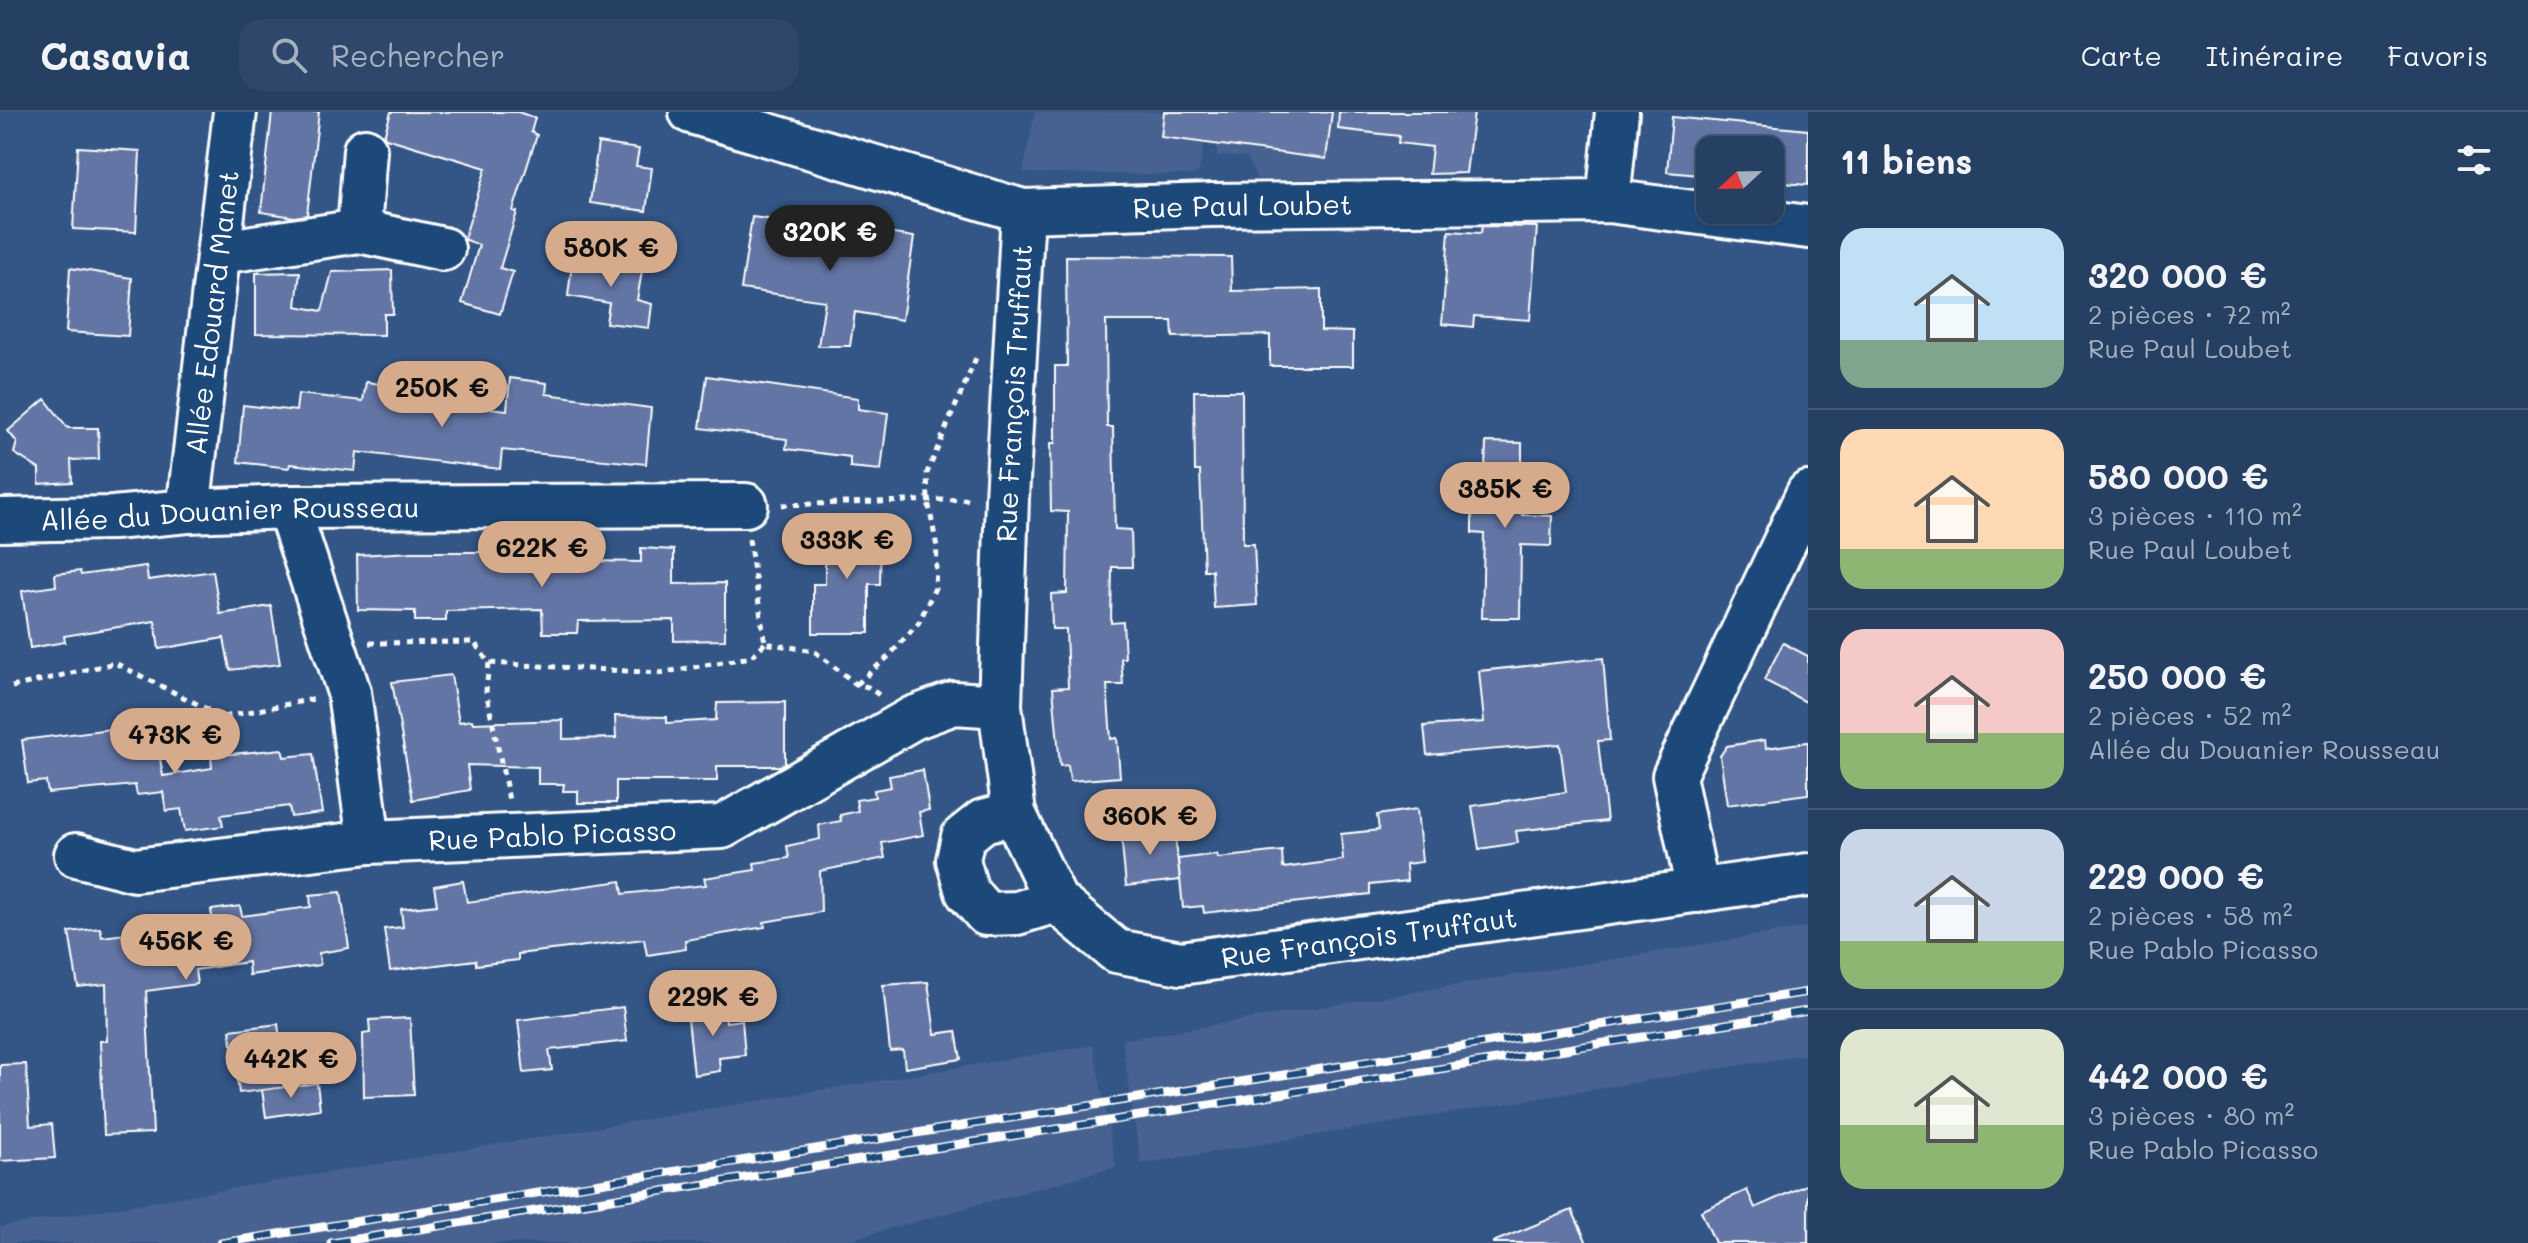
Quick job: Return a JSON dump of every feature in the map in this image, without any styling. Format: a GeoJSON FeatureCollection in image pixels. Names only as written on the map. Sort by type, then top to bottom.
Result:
{"type":"FeatureCollection","features":[{"type":"Feature","properties":{"kind":"street","name":"Allée Edouard Manet"},"geometry":{"type":"LineString","coordinates":[[188,511],[235,112]]}},
{"type":"Feature","properties":{"kind":"street","name":"Rue Paul Loubet"},"geometry":{"type":"LineString","coordinates":[[691,112],[1023,211],[1212,205],[1608,201],[1808,227]]}},
{"type":"Feature","properties":{"kind":"street"},"geometry":{"type":"LineString","coordinates":[[1608,201],[1617,112]]}},
{"type":"Feature","properties":{"kind":"street"},"geometry":{"type":"LineString","coordinates":[[359,231],[365,150]]}},
{"type":"Feature","properties":{"kind":"street","name":"Rue François Truffaut"},"geometry":{"type":"LineString","coordinates":[[1023,211],[1007,498],[1000,706],[1014,813],[1056,901],[1116,951],[1181,963],[1808,875]]}},
{"type":"Feature","properties":{"kind":"street"},"geometry":{"type":"LineString","coordinates":[[220,252],[359,231],[443,249]]}},
{"type":"Feature","properties":{"kind":"street"},"geometry":{"type":"LineString","coordinates":[[1698,891],[1674,776],[1808,493]]}},
{"type":"Feature","properties":{"kind":"street","name":"Allée du Douanier Rousseau"},"geometry":{"type":"LineString","coordinates":[[0,520],[113,518],[288,507],[746,505]]}},
{"type":"Feature","properties":{"kind":"street"},"geometry":{"type":"LineString","coordinates":[[288,507],[349,692],[369,842]]}},
{"type":"Feature","properties":{"kind":"street","name":"Rue Pablo Picasso"},"geometry":{"type":"LineString","coordinates":[[76,855],[135,870],[369,842],[722,827],[913,718],[954,703],[1000,706]]}},
{"type":"Feature","properties":{"kind":"street"},"geometry":{"type":"LineString","coordinates":[[1014,813],[983,821],[963,837],[958,860],[967,892],[986,914],[1017,913],[1056,901]]}},
{"type":"Feature","properties":{"kind":"path"},"geometry":{"type":"LineString","coordinates":[[856,684],[889,656],[919,622],[935,588],[937,547],[928,501],[927,473],[980,348]]}},
{"type":"Feature","properties":{"kind":"path"},"geometry":{"type":"LineString","coordinates":[[765,643],[746,505],[1007,498]]}},
{"type":"Feature","properties":{"kind":"path"},"geometry":{"type":"LineString","coordinates":[[334,646],[474,642],[489,663],[486,691],[517,835]]}},
{"type":"Feature","properties":{"kind":"path"},"geometry":{"type":"LineString","coordinates":[[765,643],[814,651],[856,684],[868,687],[913,718]]}},
{"type":"Feature","properties":{"kind":"path"},"geometry":{"type":"LineString","coordinates":[[489,663],[660,673],[751,657],[765,643]]}},
{"type":"Feature","properties":{"kind":"path"},"geometry":{"type":"LineString","coordinates":[[12,687],[115,663],[223,717],[349,692]]}},
{"type":"Feature","properties":{"kind":"shaded area"},"geometry":{"type":"Polygon","coordinates":[[[1035,112],[1435,112],[1427,179],[1257,179],[1246,157],[1217,156],[1217,146],[1204,144],[1199,172],[1193,175],[1023,173],[1035,112]]]}},
{"type":"Feature","properties":{"kind":"shaded area"},"geometry":{"type":"Polygon","coordinates":[[[1808,927],[1808,1054],[1141,1164],[1122,1040],[1808,927]]]}},
{"type":"Feature","properties":{"kind":"shaded area"},"geometry":{"type":"Polygon","coordinates":[[[1093,1045],[1116,1167],[837,1243],[0,1243],[0,1227],[1093,1045]]]}},
{"type":"Feature","properties":{"kind":"building"},"geometry":{"type":"Polygon","coordinates":[[[272,112],[319,112],[307,215],[294,217],[261,212],[272,112]]]}},
{"type":"Feature","properties":{"kind":"building"},"geometry":{"type":"Polygon","coordinates":[[[391,112],[518,112],[535,118],[531,132],[537,135],[513,211],[517,212],[500,268],[513,272],[500,314],[462,303],[479,245],[464,239],[486,168],[386,138],[391,112]]]}},
{"type":"Feature","properties":{"kind":"building"},"geometry":{"type":"Polygon","coordinates":[[[1164,112],[1332,112],[1326,159],[1161,137],[1164,112]]]}},
{"type":"Feature","properties":{"kind":"building"},"geometry":{"type":"Polygon","coordinates":[[[1339,112],[1474,112],[1466,173],[1429,174],[1432,147],[1398,143],[1399,136],[1338,129],[1339,112]]]}},
{"type":"Feature","properties":{"kind":"building"},"geometry":{"type":"Polygon","coordinates":[[[1672,117],[1808,130],[1808,185],[1784,183],[1784,136],[1696,136],[1696,175],[1667,172],[1672,117]]]}},
{"type":"Feature","properties":{"kind":"building"},"geometry":{"type":"Polygon","coordinates":[[[598,143],[639,149],[636,166],[652,168],[646,211],[590,203],[598,143]]]}},
{"type":"Feature","properties":{"kind":"building"},"geometry":{"type":"Polygon","coordinates":[[[78,147],[140,151],[136,232],[73,229],[78,147]]]}},
{"type":"Feature","properties":{"kind":"building"},"geometry":{"type":"Polygon","coordinates":[[[752,217],[813,225],[811,240],[863,246],[867,230],[914,237],[902,320],[855,312],[850,346],[818,346],[825,301],[741,289],[752,217]]]}},
{"type":"Feature","properties":{"kind":"building"},"geometry":{"type":"Polygon","coordinates":[[[1482,226],[1537,227],[1530,320],[1474,316],[1473,327],[1442,324],[1449,231],[1481,233],[1482,226]]]}},
{"type":"Feature","properties":{"kind":"building"},"geometry":{"type":"Polygon","coordinates":[[[573,256],[643,265],[637,300],[652,304],[649,328],[606,323],[609,303],[568,296],[573,256]]]}},
{"type":"Feature","properties":{"kind":"building"},"geometry":{"type":"Polygon","coordinates":[[[1066,256],[1231,257],[1232,291],[1321,289],[1321,331],[1353,332],[1353,366],[1270,366],[1270,335],[1173,337],[1172,321],[1106,321],[1107,427],[1113,427],[1115,529],[1131,530],[1132,567],[1112,567],[1111,623],[1123,622],[1125,658],[1121,658],[1123,685],[1107,685],[1111,739],[1117,738],[1120,777],[1070,781],[1068,765],[1060,766],[1053,688],[1068,687],[1066,629],[1052,629],[1051,594],[1067,593],[1068,512],[1051,511],[1050,443],[1055,443],[1055,366],[1067,366],[1066,256]]]}},
{"type":"Feature","properties":{"kind":"building"},"geometry":{"type":"Polygon","coordinates":[[[70,268],[132,278],[128,336],[66,332],[70,268]]]}},
{"type":"Feature","properties":{"kind":"building"},"geometry":{"type":"Polygon","coordinates":[[[392,270],[393,314],[384,314],[384,335],[256,334],[256,273],[300,272],[296,306],[322,311],[332,272],[392,270]]]}},
{"type":"Feature","properties":{"kind":"building"},"geometry":{"type":"Polygon","coordinates":[[[707,376],[858,398],[858,409],[888,413],[881,470],[850,467],[850,457],[786,449],[787,439],[700,428],[707,376]]]}},
{"type":"Feature","properties":{"kind":"building"},"geometry":{"type":"Polygon","coordinates":[[[510,378],[547,383],[546,394],[651,408],[646,464],[502,450],[500,469],[357,452],[355,471],[238,462],[243,405],[296,411],[298,394],[363,401],[366,382],[402,387],[401,398],[507,410],[510,378]]]}},
{"type":"Feature","properties":{"kind":"building"},"geometry":{"type":"Polygon","coordinates":[[[1194,391],[1242,391],[1243,544],[1254,544],[1257,605],[1214,608],[1212,570],[1204,570],[1200,471],[1195,471],[1194,391]]]}},
{"type":"Feature","properties":{"kind":"building"},"geometry":{"type":"Polygon","coordinates":[[[45,399],[68,428],[98,428],[99,459],[71,460],[72,482],[39,484],[39,469],[14,453],[17,442],[8,431],[45,399]]]}},
{"type":"Feature","properties":{"kind":"building"},"geometry":{"type":"Polygon","coordinates":[[[1486,442],[1522,443],[1522,515],[1552,516],[1551,546],[1521,545],[1520,618],[1482,618],[1484,534],[1472,533],[1472,497],[1484,497],[1486,442]]]}},
{"type":"Feature","properties":{"kind":"building"},"geometry":{"type":"Polygon","coordinates":[[[825,528],[881,528],[880,584],[869,584],[869,633],[813,633],[813,584],[825,584],[825,528]]]}},
{"type":"Feature","properties":{"kind":"building"},"geometry":{"type":"Polygon","coordinates":[[[641,548],[674,550],[674,584],[725,583],[725,640],[674,641],[674,620],[578,621],[577,633],[543,633],[542,609],[446,611],[446,621],[415,621],[415,611],[358,610],[357,555],[542,552],[542,560],[641,562],[641,548]]]}},
{"type":"Feature","properties":{"kind":"building"},"geometry":{"type":"Polygon","coordinates":[[[146,566],[148,580],[213,571],[220,614],[271,606],[280,664],[230,670],[224,638],[159,649],[155,621],[64,636],[65,642],[30,648],[22,591],[56,586],[55,574],[80,571],[81,575],[146,566]]]}},
{"type":"Feature","properties":{"kind":"building"},"geometry":{"type":"Polygon","coordinates":[[[1783,643],[1808,656],[1808,703],[1764,680],[1783,643]]]}},
{"type":"Feature","properties":{"kind":"building"},"geometry":{"type":"Polygon","coordinates":[[[1603,658],[1610,740],[1598,741],[1607,821],[1516,831],[1518,843],[1479,849],[1472,806],[1566,792],[1560,744],[1427,755],[1424,726],[1484,722],[1479,671],[1603,658]]]}},
{"type":"Feature","properties":{"kind":"building"},"geometry":{"type":"Polygon","coordinates":[[[451,675],[459,722],[563,720],[563,739],[616,738],[615,716],[667,717],[667,723],[716,720],[717,703],[785,702],[785,763],[780,766],[717,766],[717,781],[616,781],[616,803],[578,803],[578,791],[563,791],[564,784],[538,784],[538,767],[467,765],[470,790],[413,800],[392,682],[451,675]]]}},
{"type":"Feature","properties":{"kind":"building"},"geometry":{"type":"Polygon","coordinates":[[[126,727],[127,738],[156,735],[163,776],[212,768],[211,756],[282,749],[284,757],[313,754],[322,813],[291,817],[289,806],[221,815],[223,826],[185,831],[181,809],[166,811],[163,792],[137,795],[135,785],[48,793],[46,781],[28,783],[22,740],[126,727]]]}},
{"type":"Feature","properties":{"kind":"building"},"geometry":{"type":"Polygon","coordinates":[[[1765,740],[1766,748],[1808,742],[1808,794],[1727,805],[1720,756],[1727,746],[1765,740]]]}},
{"type":"Feature","properties":{"kind":"building"},"geometry":{"type":"Polygon","coordinates":[[[923,770],[929,810],[919,812],[923,835],[882,843],[885,858],[820,871],[821,912],[764,922],[765,927],[685,940],[686,949],[647,955],[644,939],[518,954],[518,960],[476,965],[476,960],[390,971],[384,929],[403,927],[401,909],[437,905],[434,886],[463,881],[467,902],[621,881],[623,894],[706,885],[704,878],[755,870],[754,863],[789,858],[787,846],[820,839],[819,825],[841,821],[840,815],[858,811],[856,800],[875,797],[874,790],[891,787],[889,776],[923,770]]]}},
{"type":"Feature","properties":{"kind":"building"},"geometry":{"type":"Polygon","coordinates":[[[1417,809],[1422,862],[1406,864],[1407,881],[1370,885],[1370,894],[1204,913],[1203,906],[1183,908],[1178,859],[1282,851],[1283,868],[1343,860],[1341,834],[1379,830],[1377,815],[1417,809]]]}},
{"type":"Feature","properties":{"kind":"building"},"geometry":{"type":"Polygon","coordinates":[[[1174,828],[1180,880],[1126,886],[1121,834],[1174,828]]]}},
{"type":"Feature","properties":{"kind":"building"},"geometry":{"type":"Polygon","coordinates":[[[341,892],[349,948],[319,953],[320,965],[249,975],[248,962],[195,970],[197,984],[146,991],[153,1133],[104,1135],[100,1041],[107,1041],[106,984],[78,987],[69,932],[100,928],[102,937],[213,923],[211,910],[240,906],[242,916],[311,907],[310,895],[341,892]]]}},
{"type":"Feature","properties":{"kind":"building"},"geometry":{"type":"Polygon","coordinates":[[[928,982],[935,1034],[956,1031],[961,1059],[905,1068],[903,1050],[890,1051],[883,985],[928,982]]]}},
{"type":"Feature","properties":{"kind":"building"},"geometry":{"type":"Polygon","coordinates":[[[724,1005],[726,1022],[742,1020],[745,1055],[719,1058],[720,1071],[694,1075],[687,1009],[724,1005]]]}},
{"type":"Feature","properties":{"kind":"building"},"geometry":{"type":"Polygon","coordinates":[[[623,1007],[627,1041],[549,1050],[552,1070],[524,1073],[518,1020],[623,1007]]]}},
{"type":"Feature","properties":{"kind":"building"},"geometry":{"type":"Polygon","coordinates":[[[410,1018],[414,1095],[364,1097],[363,1034],[370,1033],[369,1020],[410,1018]]]}},
{"type":"Feature","properties":{"kind":"building"},"geometry":{"type":"Polygon","coordinates":[[[278,1024],[286,1087],[239,1093],[230,1030],[278,1024]]]}},
{"type":"Feature","properties":{"kind":"building"},"geometry":{"type":"Polygon","coordinates":[[[26,1064],[30,1126],[52,1124],[55,1158],[0,1161],[0,1065],[26,1064]]]}},
{"type":"Feature","properties":{"kind":"building"},"geometry":{"type":"Polygon","coordinates":[[[317,1083],[320,1109],[266,1117],[262,1090],[317,1083]]]}},
{"type":"Feature","properties":{"kind":"building"},"geometry":{"type":"Polygon","coordinates":[[[1808,1184],[1808,1243],[1715,1243],[1701,1211],[1747,1190],[1755,1208],[1808,1184]]]}},
{"type":"Feature","properties":{"kind":"building"},"geometry":{"type":"Polygon","coordinates":[[[1572,1210],[1587,1243],[1493,1243],[1493,1242],[1572,1210]]]}},
{"type":"Feature","properties":{"kind":"railway"},"geometry":{"type":"LineString","coordinates":[[221,1243],[1808,992]]}},
{"type":"Feature","properties":{"kind":"railway"},"geometry":{"type":"LineString","coordinates":[[331,1243],[1808,1011]]}}]}
